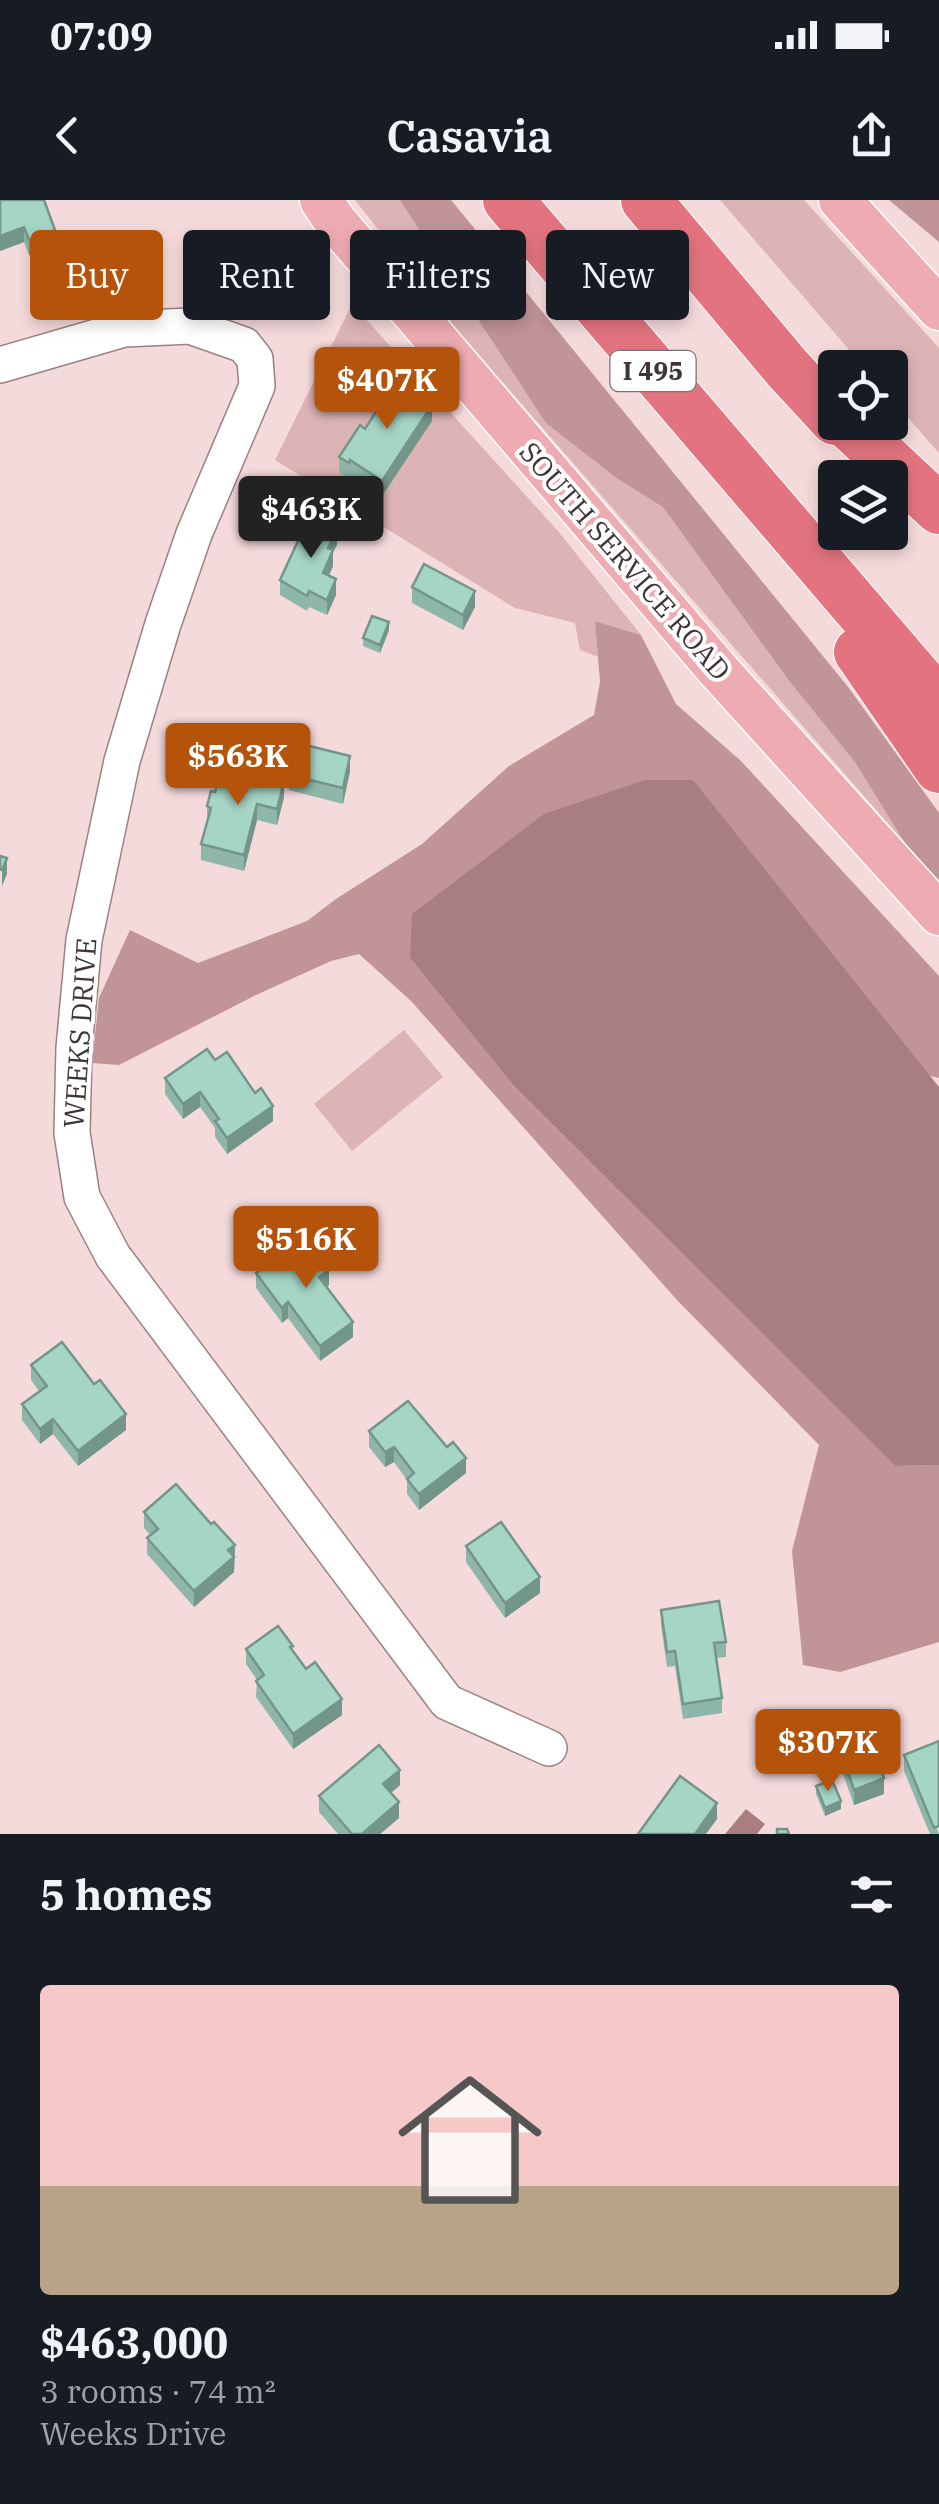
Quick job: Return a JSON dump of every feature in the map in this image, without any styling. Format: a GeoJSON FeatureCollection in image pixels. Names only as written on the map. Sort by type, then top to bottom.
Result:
{"type":"FeatureCollection","features":[{"type":"Feature","properties":{"kind":"highway","name":"I 495"},"geometry":{"type":"LineString","coordinates":[[508,200],[939,703]]}},
{"type":"Feature","properties":{"kind":"highway"},"geometry":{"type":"LineString","coordinates":[[646,200],[818,400]]}},
{"type":"Feature","properties":{"kind":"highway"},"geometry":{"type":"LineString","coordinates":[[856,440],[874,460]]}},
{"type":"Feature","properties":{"kind":"highway"},"geometry":{"type":"LineString","coordinates":[[865,440],[939,508]]}},
{"type":"Feature","properties":{"kind":"highway"},"geometry":{"type":"LineString","coordinates":[[908,497],[939,531]]}},
{"type":"Feature","properties":{"kind":"highway"},"geometry":{"type":"LineString","coordinates":[[799,542],[860,653],[939,768]]}},
{"type":"Feature","properties":{"kind":"main road","name":"SOUTH SERVICE ROAD"},"geometry":{"type":"LineString","coordinates":[[321,200],[718,670],[939,914]]}},
{"type":"Feature","properties":{"kind":"main road"},"geometry":{"type":"LineString","coordinates":[[840,200],[939,309]]}},
{"type":"Feature","properties":{"kind":"street","name":"WEEKS DRIVE"},"geometry":{"type":"LineString","coordinates":[[2,361],[124,329],[190,326],[244,345],[255,359],[257,386],[194,534],[122,762],[84,940],[74,1048],[72,1133],[82,1197],[113,1256],[446,1702],[549,1748]]}},
{"type":"Feature","properties":{"kind":"shaded area"},"geometry":{"type":"Polygon","coordinates":[[[355,200],[451,200],[475,230],[379,230],[355,200]]]}},
{"type":"Feature","properties":{"kind":"shaded area"},"geometry":{"type":"Polygon","coordinates":[[[400,200],[451,200],[475,230],[420,230],[400,200]]]}},
{"type":"Feature","properties":{"kind":"shaded area"},"geometry":{"type":"Polygon","coordinates":[[[720,200],[804,200],[939,348],[939,453],[908,418],[908,350],[849,350],[720,200]]]}},
{"type":"Feature","properties":{"kind":"shaded area"},"geometry":{"type":"Polygon","coordinates":[[[889,200],[939,200],[939,242],[889,200]]]}},
{"type":"Feature","properties":{"kind":"shaded area"},"geometry":{"type":"Polygon","coordinates":[[[526,292],[848,687],[939,813],[939,882],[450,320],[526,320],[526,292]]]}},
{"type":"Feature","properties":{"kind":"shaded area"},"geometry":{"type":"Polygon","coordinates":[[[526,292],[848,687],[939,813],[939,881],[905,843],[855,762],[791,683],[663,507],[618,479],[546,423],[479,320],[526,320],[526,292]]]}},
{"type":"Feature","properties":{"kind":"shaded area"},"geometry":{"type":"Polygon","coordinates":[[[350,308],[350,320],[367,320],[558,531],[641,635],[595,621],[598,657],[580,650],[575,623],[515,608],[275,460],[350,308]]]}},
{"type":"Feature","properties":{"kind":"shaded area"},"geometry":{"type":"Polygon","coordinates":[[[595,621],[641,635],[676,704],[741,761],[939,976],[939,1078],[410,958],[512,1084],[895,1466],[939,1465],[939,1642],[840,1672],[803,1665],[792,1551],[819,1445],[677,1300],[411,1001],[359,954],[331,961],[256,995],[119,1065],[92,1063],[99,998],[130,930],[198,963],[307,921],[422,844],[509,766],[594,715],[600,682],[595,621]]]}},
{"type":"Feature","properties":{"kind":"shaded area"},"geometry":{"type":"Polygon","coordinates":[[[645,780],[693,780],[939,1087],[939,1465],[895,1466],[512,1084],[410,958],[412,914],[544,814],[645,780]]]}},
{"type":"Feature","properties":{"kind":"shaded area"},"geometry":{"type":"Polygon","coordinates":[[[404,1030],[443,1077],[352,1151],[314,1104],[404,1030]]]}},
{"type":"Feature","properties":{"kind":"shaded area"},"geometry":{"type":"Polygon","coordinates":[[[746,1809],[765,1824],[757,1834],[725,1834],[746,1809]]]}},
{"type":"Feature","properties":{"kind":"building"},"geometry":{"type":"Polygon","coordinates":[[[0,200],[44,200],[55,230],[30,230],[29,240],[24,227],[0,236],[0,200]]]}},
{"type":"Feature","properties":{"kind":"building"},"geometry":{"type":"Polygon","coordinates":[[[396,381],[432,405],[382,481],[339,457],[360,425],[365,429],[396,381]]]}},
{"type":"Feature","properties":{"kind":"building"},"geometry":{"type":"Polygon","coordinates":[[[309,517],[337,529],[323,573],[336,579],[327,600],[309,591],[307,596],[280,580],[309,517]]]}},
{"type":"Feature","properties":{"kind":"building"},"geometry":{"type":"Polygon","coordinates":[[[424,564],[475,591],[463,615],[412,587],[424,564]]]}},
{"type":"Feature","properties":{"kind":"building"},"geometry":{"type":"Polygon","coordinates":[[[372,616],[389,622],[380,645],[363,638],[372,616]]]}},
{"type":"Feature","properties":{"kind":"building"},"geometry":{"type":"Polygon","coordinates":[[[297,743],[350,756],[343,788],[289,775],[297,743]]]}},
{"type":"Feature","properties":{"kind":"building"},"geometry":{"type":"Polygon","coordinates":[[[222,765],[284,782],[277,809],[257,804],[244,855],[201,844],[211,808],[207,806],[222,765]]]}},
{"type":"Feature","properties":{"kind":"building"},"geometry":{"type":"Polygon","coordinates":[[[207,1049],[215,1060],[227,1052],[255,1093],[261,1088],[273,1106],[227,1138],[200,1092],[183,1104],[165,1078],[207,1049]]]}},
{"type":"Feature","properties":{"kind":"building"},"geometry":{"type":"Polygon","coordinates":[[[305,1237],[329,1270],[319,1277],[353,1322],[320,1346],[288,1302],[282,1308],[256,1273],[305,1237]]]}},
{"type":"Feature","properties":{"kind":"building"},"geometry":{"type":"Polygon","coordinates":[[[62,1342],[94,1384],[100,1380],[126,1414],[78,1451],[53,1419],[40,1429],[22,1404],[47,1386],[31,1365],[62,1342]]]}},
{"type":"Feature","properties":{"kind":"building"},"geometry":{"type":"Polygon","coordinates":[[[408,1401],[447,1447],[453,1442],[466,1458],[419,1494],[407,1479],[414,1473],[394,1447],[385,1452],[369,1431],[408,1401]]]}},
{"type":"Feature","properties":{"kind":"building"},"geometry":{"type":"Polygon","coordinates":[[[176,1484],[235,1545],[228,1550],[234,1557],[194,1591],[147,1538],[158,1529],[144,1512],[176,1484]]]}},
{"type":"Feature","properties":{"kind":"building"},"geometry":{"type":"Polygon","coordinates":[[[501,1522],[540,1577],[505,1603],[466,1546],[501,1522]]]}},
{"type":"Feature","properties":{"kind":"building"},"geometry":{"type":"Polygon","coordinates":[[[719,1601],[726,1642],[714,1643],[722,1698],[683,1704],[675,1651],[667,1652],[661,1610],[719,1601]]]}},
{"type":"Feature","properties":{"kind":"building"},"geometry":{"type":"Polygon","coordinates":[[[278,1626],[306,1669],[315,1662],[342,1699],[293,1734],[256,1681],[264,1675],[246,1649],[278,1626]]]}},
{"type":"Feature","properties":{"kind":"building"},"geometry":{"type":"Polygon","coordinates":[[[939,1741],[939,1826],[934,1828],[904,1755],[939,1741]]]}},
{"type":"Feature","properties":{"kind":"building"},"geometry":{"type":"Polygon","coordinates":[[[847,1744],[851,1754],[837,1762],[832,1750],[847,1744]]]}},
{"type":"Feature","properties":{"kind":"building"},"geometry":{"type":"Polygon","coordinates":[[[379,1745],[400,1770],[383,1784],[399,1802],[362,1834],[352,1834],[319,1796],[379,1745]]]}},
{"type":"Feature","properties":{"kind":"building"},"geometry":{"type":"Polygon","coordinates":[[[871,1745],[884,1778],[854,1790],[843,1758],[871,1745]]]}},
{"type":"Feature","properties":{"kind":"building"},"geometry":{"type":"Polygon","coordinates":[[[680,1776],[717,1803],[695,1834],[638,1834],[680,1776]]]}},
{"type":"Feature","properties":{"kind":"building"},"geometry":{"type":"Polygon","coordinates":[[[832,1780],[841,1801],[825,1808],[816,1786],[832,1780]]]}}]}
